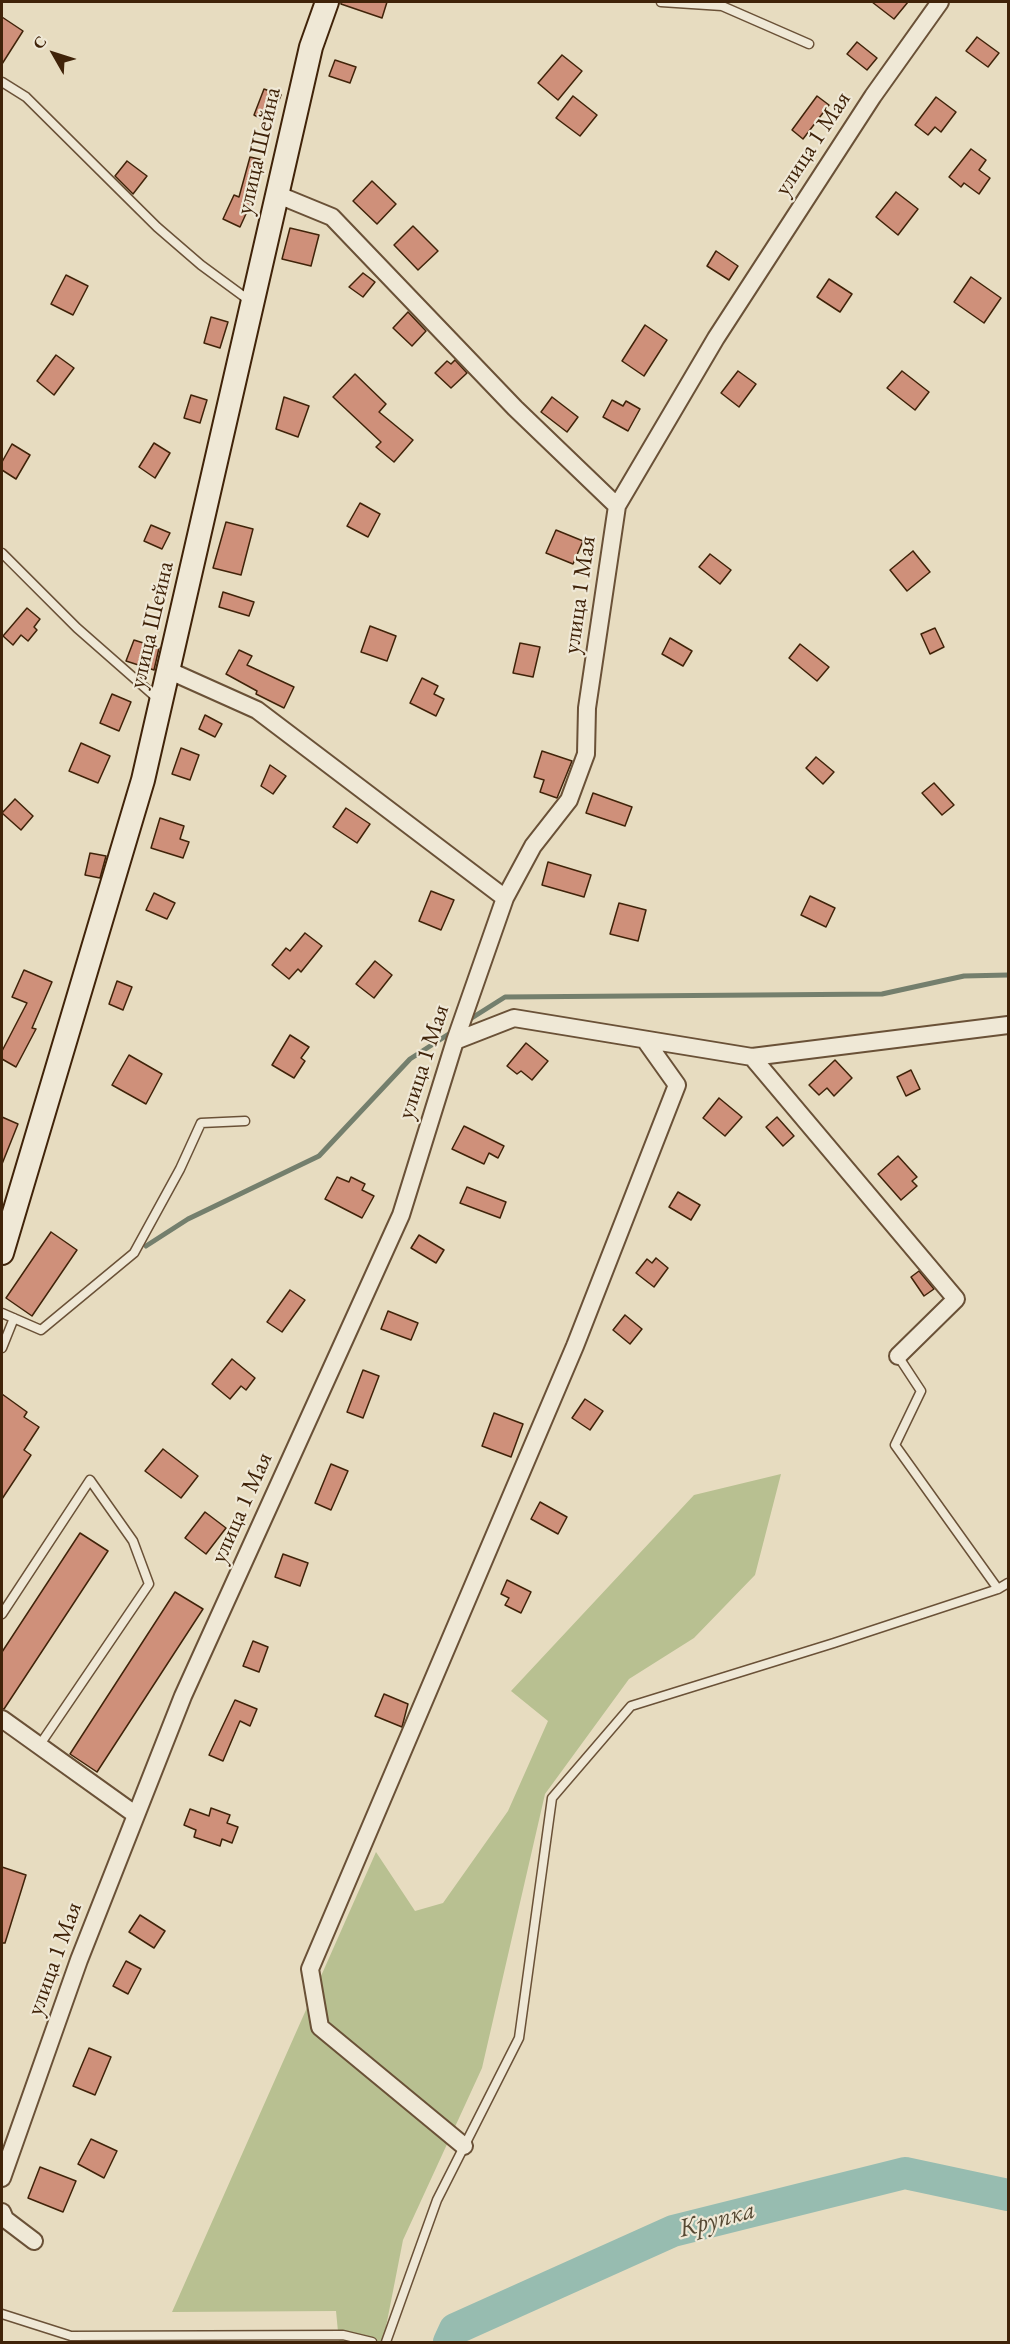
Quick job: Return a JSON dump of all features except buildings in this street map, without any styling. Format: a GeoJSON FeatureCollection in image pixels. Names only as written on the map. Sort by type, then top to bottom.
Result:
{"type":"FeatureCollection","features":[{"type":"Feature","properties":{"kind":"street","name":"улица Шейна"},"geometry":{"type":"LineString","coordinates":[[2,1253],[140,792],[170,671],[310,47],[327,2]]}},
{"type":"Feature","properties":{"kind":"street","name":"улица 1 Мая"},"geometry":{"type":"LineString","coordinates":[[2,2178],[79,1960],[183,1696],[401,1215],[455,1041],[505,898],[533,846],[569,800],[586,754],[587,708],[617,506],[716,338],[873,96],[940,2]]}},
{"type":"Feature","properties":{"kind":"street"},"geometry":{"type":"LineString","coordinates":[[276,194],[332,217],[515,408],[617,506]]}},
{"type":"Feature","properties":{"kind":"street"},"geometry":{"type":"LineString","coordinates":[[170,671],[257,711],[505,898]]}},
{"type":"Feature","properties":{"kind":"street"},"geometry":{"type":"LineString","coordinates":[[455,1041],[514,1018],[752,1058],[1008,1025]]}},
{"type":"Feature","properties":{"kind":"street"},"geometry":{"type":"LineString","coordinates":[[464,2146],[320,2027],[310,1968],[575,1346],[677,1084],[645,1040]]}},
{"type":"Feature","properties":{"kind":"street"},"geometry":{"type":"LineString","coordinates":[[752,1058],[956,1299],[898,1356]]}},
{"type":"Feature","properties":{"kind":"street"},"geometry":{"type":"LineString","coordinates":[[2,1719],[136,1815]]}},
{"type":"Feature","properties":{"kind":"street"},"geometry":{"type":"LineString","coordinates":[[2,2212],[5,2219],[34,2241]]}},
{"type":"Feature","properties":{"kind":"lane"},"geometry":{"type":"LineString","coordinates":[[661,2],[722,6],[809,44]]}},
{"type":"Feature","properties":{"kind":"lane"},"geometry":{"type":"LineString","coordinates":[[2,82],[26,97],[157,226],[201,265],[252,303]]}},
{"type":"Feature","properties":{"kind":"lane"},"geometry":{"type":"LineString","coordinates":[[2,553],[69,621],[162,702]]}},
{"type":"Feature","properties":{"kind":"lane"},"geometry":{"type":"LineString","coordinates":[[2,1313],[41,1330],[134,1253],[180,1169],[201,1123],[245,1121]]}},
{"type":"Feature","properties":{"kind":"lane"},"geometry":{"type":"LineString","coordinates":[[2,1348],[14,1318]]}},
{"type":"Feature","properties":{"kind":"lane"},"geometry":{"type":"LineString","coordinates":[[898,1356],[921,1391],[895,1445],[998,1589]]}},
{"type":"Feature","properties":{"kind":"lane"},"geometry":{"type":"LineString","coordinates":[[2,1614],[90,1480],[133,1541],[149,1584],[39,1746]]}},
{"type":"Feature","properties":{"kind":"lane"},"geometry":{"type":"LineString","coordinates":[[386,2343],[437,2200],[519,2038],[552,1798],[630,1706],[998,1589],[1008,1583]]}},
{"type":"Feature","properties":{"kind":"lane"},"geometry":{"type":"LineString","coordinates":[[2,2314],[71,2337],[343,2335],[372,2343]]}},
{"type":"Feature","properties":{"kind":"green space"},"geometry":{"type":"Polygon","coordinates":[[[781,1474],[755,1575],[694,1638],[629,1679],[545,1794],[482,2068],[403,2240],[383,2342],[339,2342],[336,2311],[172,2312],[376,1852],[415,1911],[443,1903],[508,1811],[548,1721],[511,1691],[694,1495],[781,1474]]]}},
{"type":"Feature","properties":{"kind":"waterway"},"geometry":{"type":"LineString","coordinates":[[467,1021],[505,997],[882,994],[964,976],[1008,975]]}},
{"type":"Feature","properties":{"kind":"waterway"},"geometry":{"type":"LineString","coordinates":[[146,1246],[188,1219],[319,1156],[410,1059],[455,1030]]}},
{"type":"Feature","properties":{"kind":"waterway","name":"Крупка"},"geometry":{"type":"LineString","coordinates":[[449,2342],[455,2329],[673,2231],[905,2173],[1008,2195]]}}]}
